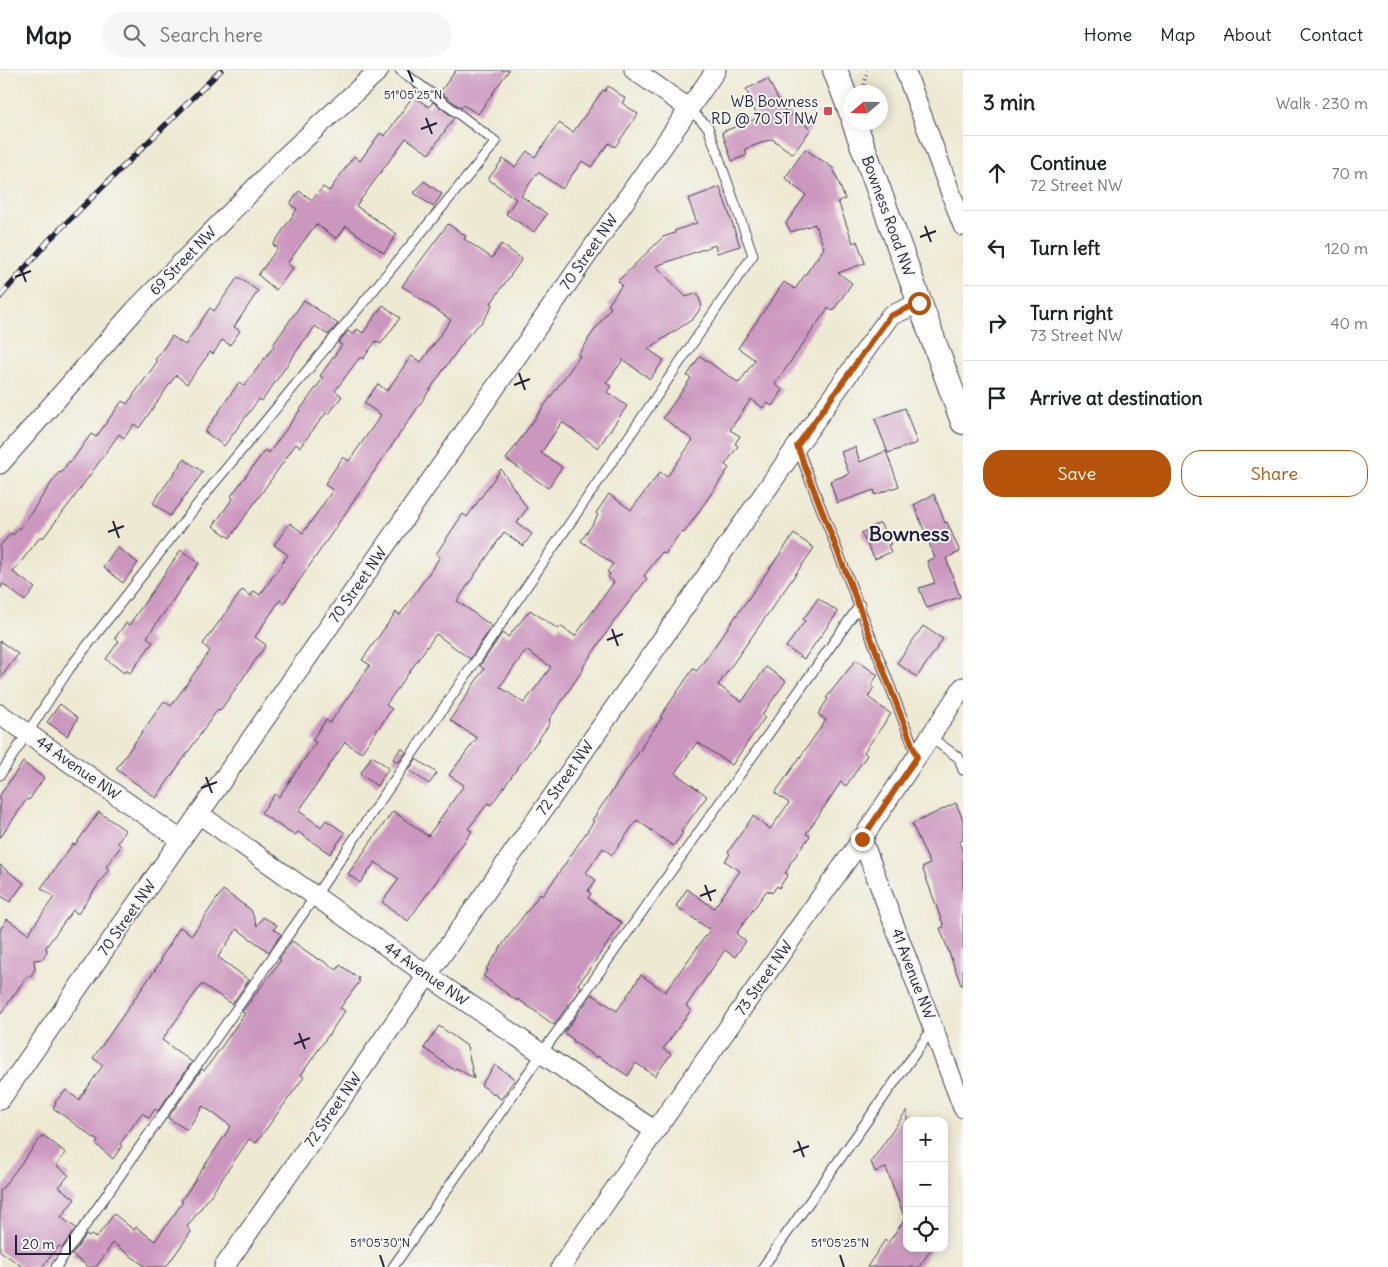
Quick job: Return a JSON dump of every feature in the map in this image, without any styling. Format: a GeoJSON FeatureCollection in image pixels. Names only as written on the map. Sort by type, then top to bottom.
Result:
{"type":"FeatureCollection","features":[{"type":"Feature","properties":{"kind":"street","name":"69 Street NW"},"geometry":{"type":"LineString","coordinates":[[0,464],[135,310],[285,157],[379,70]]}},
{"type":"Feature","properties":{"kind":"street"},"geometry":{"type":"LineString","coordinates":[[634,70],[688,108]]}},
{"type":"Feature","properties":{"kind":"street","name":"70 Street NW"},"geometry":{"type":"LineString","coordinates":[[0,1100],[716,70]]}},
{"type":"Feature","properties":{"kind":"street"},"geometry":{"type":"LineString","coordinates":[[836,70],[843,91]]}},
{"type":"Feature","properties":{"kind":"street"},"geometry":{"type":"LineString","coordinates":[[906,70],[963,226]]}},
{"type":"Feature","properties":{"kind":"street","name":"Bowness Road NW"},"geometry":{"type":"LineString","coordinates":[[857,130],[963,422]]}},
{"type":"Feature","properties":{"kind":"street","name":"72 Street NW"},"geometry":{"type":"LineString","coordinates":[[224,1267],[797,446],[890,316],[919,303]]}},
{"type":"Feature","properties":{"kind":"street","name":"73 Street NW"},"geometry":{"type":"LineString","coordinates":[[561,1267],[862,839],[963,687]]}},
{"type":"Feature","properties":{"kind":"street","name":"44 Avenue NW"},"geometry":{"type":"LineString","coordinates":[[0,714],[181,840]]}},
{"type":"Feature","properties":{"kind":"street","name":"44 Avenue NW"},"geometry":{"type":"LineString","coordinates":[[199,814],[427,975],[655,1131]]}},
{"type":"Feature","properties":{"kind":"street","name":"41 Avenue NW"},"geometry":{"type":"LineString","coordinates":[[862,839],[963,1108]]}},
{"type":"Feature","properties":{"kind":"lane"},"geometry":{"type":"LineString","coordinates":[[0,775],[68,669],[211,487],[496,142],[400,70]]}},
{"type":"Feature","properties":{"kind":"lane"},"geometry":{"type":"LineString","coordinates":[[56,1267],[315,895],[753,255],[708,127],[688,108]]}},
{"type":"Feature","properties":{"kind":"lane"},"geometry":{"type":"LineString","coordinates":[[797,446],[860,605],[917,757]]}},
{"type":"Feature","properties":{"kind":"lane"},"geometry":{"type":"LineString","coordinates":[[393,1267],[860,605]]}},
{"type":"Feature","properties":{"kind":"lane"},"geometry":{"type":"LineString","coordinates":[[930,737],[958,758],[963,770]]}},
{"type":"Feature","properties":{"kind":"lane"},"geometry":{"type":"LineString","coordinates":[[763,1267],[933,1028]]}},
{"type":"Feature","properties":{"kind":"path"},"geometry":{"type":"LineString","coordinates":[[863,85],[866,70]]}},
{"type":"Feature","properties":{"kind":"building"},"geometry":{"type":"Polygon","coordinates":[[[456,70],[509,70],[478,114],[463,105],[461,108],[440,92],[456,70]]]}},
{"type":"Feature","properties":{"kind":"building"},"geometry":{"type":"Polygon","coordinates":[[[768,79],[783,109],[811,129],[793,154],[772,139],[745,149],[747,155],[732,161],[722,132],[758,118],[746,89],[768,79]]]}},
{"type":"Feature","properties":{"kind":"building"},"geometry":{"type":"Polygon","coordinates":[[[608,86],[625,98],[622,103],[638,114],[615,147],[609,143],[591,167],[582,161],[562,189],[538,172],[521,196],[547,214],[534,232],[506,214],[516,199],[488,179],[503,159],[515,167],[527,151],[535,157],[559,123],[573,132],[603,90],[605,91],[608,86]]]}},
{"type":"Feature","properties":{"kind":"building"},"geometry":{"type":"Polygon","coordinates":[[[413,96],[429,107],[433,102],[454,118],[429,154],[406,138],[356,206],[397,234],[384,253],[346,226],[337,239],[316,224],[287,264],[293,268],[276,290],[258,275],[278,248],[273,245],[297,209],[290,204],[299,191],[312,200],[323,187],[329,191],[354,156],[360,161],[380,133],[385,136],[413,96]]]}},
{"type":"Feature","properties":{"kind":"building"},"geometry":{"type":"Polygon","coordinates":[[[805,149],[833,168],[845,199],[838,201],[853,243],[857,241],[865,263],[838,273],[852,283],[833,311],[828,308],[775,384],[783,390],[772,406],[767,403],[763,408],[751,399],[730,430],[740,436],[735,444],[738,446],[725,465],[729,468],[684,533],[681,532],[665,554],[662,552],[644,576],[647,579],[615,620],[583,667],[549,720],[548,726],[491,805],[488,803],[468,829],[472,831],[408,921],[382,902],[399,879],[375,862],[360,883],[348,874],[393,811],[428,836],[464,785],[449,775],[477,738],[450,720],[484,669],[480,666],[502,633],[508,637],[530,610],[558,629],[560,626],[575,636],[614,582],[608,577],[610,574],[607,572],[613,564],[581,541],[609,494],[631,510],[660,472],[667,477],[693,440],[663,418],[691,378],[687,376],[700,356],[739,383],[755,360],[738,348],[784,282],[795,289],[824,248],[815,224],[791,232],[786,223],[806,195],[785,178],[805,149]],[[526,650],[500,687],[524,703],[551,667],[526,650]]]}},
{"type":"Feature","properties":{"kind":"building"},"geometry":{"type":"Polygon","coordinates":[[[424,181],[442,194],[433,207],[414,193],[424,181]]]}},
{"type":"Feature","properties":{"kind":"building"},"geometry":{"type":"Polygon","coordinates":[[[720,187],[740,246],[717,253],[715,245],[656,266],[686,297],[697,293],[702,306],[693,319],[648,349],[664,360],[650,379],[623,360],[606,383],[611,386],[607,392],[627,406],[598,448],[562,422],[541,453],[562,467],[548,488],[506,459],[580,356],[578,355],[611,307],[608,305],[622,285],[618,281],[663,237],[697,223],[688,199],[720,187]]]}},
{"type":"Feature","properties":{"kind":"building"},"geometry":{"type":"Polygon","coordinates":[[[448,224],[466,236],[464,239],[492,258],[501,244],[522,259],[491,303],[493,304],[491,309],[482,322],[470,333],[440,375],[284,603],[280,600],[255,637],[266,645],[220,711],[218,709],[156,798],[116,769],[164,701],[171,706],[210,651],[203,644],[242,590],[251,596],[254,591],[260,595],[288,555],[274,545],[290,523],[303,533],[333,490],[325,485],[326,482],[343,457],[349,461],[381,415],[364,403],[378,384],[387,391],[411,356],[421,362],[451,320],[402,286],[448,224]]]}},
{"type":"Feature","properties":{"kind":"building"},"geometry":{"type":"Polygon","coordinates":[[[238,277],[258,291],[234,327],[240,331],[230,345],[222,340],[213,354],[210,352],[187,384],[176,375],[139,428],[134,424],[124,438],[119,434],[70,503],[13,572],[35,588],[25,601],[3,584],[0,589],[0,546],[11,533],[13,535],[20,529],[59,472],[61,473],[69,461],[71,462],[91,434],[96,437],[122,401],[127,404],[157,362],[155,360],[172,336],[185,345],[210,308],[214,311],[238,277]]]}},
{"type":"Feature","properties":{"kind":"building"},"geometry":{"type":"Polygon","coordinates":[[[304,300],[338,324],[328,335],[315,326],[262,401],[259,399],[224,446],[205,432],[239,382],[244,386],[274,346],[304,300]]]}},
{"type":"Feature","properties":{"kind":"building"},"geometry":{"type":"Polygon","coordinates":[[[383,305],[400,318],[381,344],[376,341],[363,359],[360,357],[335,391],[342,396],[329,414],[326,413],[300,447],[296,444],[230,538],[213,526],[233,498],[231,496],[265,450],[269,453],[323,378],[320,376],[342,345],[338,343],[348,331],[353,335],[357,329],[363,333],[383,305]]]}},
{"type":"Feature","properties":{"kind":"building"},"geometry":{"type":"Polygon","coordinates":[[[905,408],[917,443],[888,453],[875,419],[905,408]]]}},
{"type":"Feature","properties":{"kind":"building"},"geometry":{"type":"Polygon","coordinates":[[[855,447],[860,462],[886,451],[899,486],[875,495],[874,490],[837,503],[830,481],[849,474],[841,452],[855,447]]]}},
{"type":"Feature","properties":{"kind":"building"},"geometry":{"type":"Polygon","coordinates":[[[184,459],[203,472],[170,516],[153,503],[184,459]]]}},
{"type":"Feature","properties":{"kind":"building"},"geometry":{"type":"Polygon","coordinates":[[[501,469],[527,508],[517,523],[532,534],[523,546],[504,532],[457,601],[492,626],[470,659],[436,634],[386,705],[392,709],[361,753],[345,742],[299,811],[321,827],[326,820],[345,833],[330,854],[298,832],[295,835],[290,833],[261,813],[275,794],[279,797],[316,742],[312,740],[326,720],[330,723],[370,665],[362,660],[396,612],[400,615],[440,557],[436,554],[463,514],[467,517],[501,469]]]}},
{"type":"Feature","properties":{"kind":"building"},"geometry":{"type":"Polygon","coordinates":[[[934,494],[945,523],[947,522],[960,552],[946,558],[960,597],[927,608],[919,588],[935,583],[927,561],[935,558],[914,505],[934,494]]]}},
{"type":"Feature","properties":{"kind":"building"},"geometry":{"type":"Polygon","coordinates":[[[880,523],[891,544],[888,545],[891,552],[875,559],[861,533],[880,523]]]}},
{"type":"Feature","properties":{"kind":"building"},"geometry":{"type":"Polygon","coordinates":[[[794,534],[814,548],[718,685],[742,702],[766,667],[786,681],[762,715],[765,717],[732,765],[697,742],[675,773],[707,796],[673,846],[637,820],[612,855],[603,848],[586,873],[596,880],[588,891],[591,894],[588,898],[622,923],[578,984],[581,987],[554,1025],[483,976],[488,970],[486,969],[540,894],[542,896],[552,883],[693,669],[697,671],[794,534]]]}},
{"type":"Feature","properties":{"kind":"building"},"geometry":{"type":"Polygon","coordinates":[[[117,547],[138,563],[123,583],[103,567],[117,547]]]}},
{"type":"Feature","properties":{"kind":"building"},"geometry":{"type":"Polygon","coordinates":[[[181,550],[199,563],[147,637],[153,642],[130,673],[126,670],[124,673],[106,659],[119,641],[115,638],[126,623],[129,625],[181,550]]]}},
{"type":"Feature","properties":{"kind":"building"},"geometry":{"type":"Polygon","coordinates":[[[818,598],[838,612],[804,659],[786,647],[805,621],[803,620],[818,598]]]}},
{"type":"Feature","properties":{"kind":"building"},"geometry":{"type":"Polygon","coordinates":[[[923,626],[943,639],[917,677],[897,663],[923,626]]]}},
{"type":"Feature","properties":{"kind":"building"},"geometry":{"type":"Polygon","coordinates":[[[0,641],[18,654],[0,679],[0,641]]]}},
{"type":"Feature","properties":{"kind":"building"},"geometry":{"type":"Polygon","coordinates":[[[856,660],[878,675],[871,685],[874,687],[868,697],[891,714],[864,752],[867,755],[846,786],[841,782],[806,834],[810,836],[789,865],[785,873],[788,874],[779,888],[777,886],[772,893],[767,890],[736,934],[746,941],[735,957],[725,950],[686,1006],[691,1010],[663,1049],[671,1054],[655,1076],[636,1063],[628,1076],[598,1056],[597,1058],[564,1033],[592,994],[617,1011],[641,975],[665,992],[710,930],[676,906],[687,889],[714,908],[740,871],[725,861],[730,854],[728,852],[753,816],[770,829],[789,803],[775,793],[826,720],[818,714],[828,699],[826,698],[856,660]]]}},
{"type":"Feature","properties":{"kind":"building"},"geometry":{"type":"Polygon","coordinates":[[[60,704],[78,718],[67,736],[47,722],[60,704]]]}},
{"type":"Feature","properties":{"kind":"building"},"geometry":{"type":"Polygon","coordinates":[[[401,748],[406,752],[398,763],[393,759],[401,748]]]}},
{"type":"Feature","properties":{"kind":"building"},"geometry":{"type":"Polygon","coordinates":[[[372,756],[389,768],[377,786],[360,774],[372,756]]]}},
{"type":"Feature","properties":{"kind":"building"},"geometry":{"type":"Polygon","coordinates":[[[416,759],[437,773],[429,784],[409,770],[416,759]]]}},
{"type":"Feature","properties":{"kind":"building"},"geometry":{"type":"Polygon","coordinates":[[[23,762],[44,778],[0,838],[0,795],[23,762]]]}},
{"type":"Feature","properties":{"kind":"building"},"geometry":{"type":"Polygon","coordinates":[[[956,803],[963,820],[963,840],[959,842],[963,853],[963,985],[961,985],[940,928],[944,927],[922,867],[930,864],[912,824],[956,803]]]}},
{"type":"Feature","properties":{"kind":"building"},"geometry":{"type":"Polygon","coordinates":[[[99,812],[125,830],[118,843],[121,846],[106,867],[109,869],[78,914],[73,910],[46,947],[47,952],[43,959],[34,960],[35,969],[31,976],[27,976],[0,1015],[0,930],[7,919],[28,934],[54,897],[41,888],[99,812]]]}},
{"type":"Feature","properties":{"kind":"building"},"geometry":{"type":"Polygon","coordinates":[[[0,865],[24,883],[10,902],[0,895],[0,865]]]}},
{"type":"Feature","properties":{"kind":"building"},"geometry":{"type":"Polygon","coordinates":[[[223,890],[251,910],[257,926],[263,917],[277,925],[274,929],[281,934],[269,952],[237,929],[218,957],[249,980],[232,1004],[202,984],[162,1040],[192,1062],[158,1111],[155,1109],[149,1118],[142,1113],[120,1144],[122,1146],[113,1159],[96,1144],[98,1141],[53,1108],[55,1102],[66,1090],[79,1100],[103,1065],[93,1058],[162,960],[160,959],[180,927],[192,935],[223,890]]]}},
{"type":"Feature","properties":{"kind":"building"},"geometry":{"type":"Polygon","coordinates":[[[292,941],[337,970],[340,965],[359,978],[358,980],[360,981],[340,1008],[345,1011],[301,1075],[304,1077],[256,1143],[249,1139],[187,1227],[191,1232],[166,1267],[146,1267],[113,1243],[96,1267],[89,1267],[72,1255],[86,1235],[96,1238],[114,1214],[134,1230],[136,1227],[155,1241],[183,1202],[181,1201],[231,1126],[203,1106],[187,1130],[168,1118],[202,1069],[204,1071],[220,1049],[245,1013],[242,1012],[281,960],[279,959],[292,941]]]}},
{"type":"Feature","properties":{"kind":"building"},"geometry":{"type":"Polygon","coordinates":[[[439,1026],[467,1046],[474,1079],[456,1068],[454,1070],[424,1048],[439,1026]]]}},
{"type":"Feature","properties":{"kind":"building"},"geometry":{"type":"Polygon","coordinates":[[[495,1065],[515,1079],[501,1099],[481,1085],[495,1065]]]}},
{"type":"Feature","properties":{"kind":"building"},"geometry":{"type":"Polygon","coordinates":[[[907,1110],[907,1117],[903,1117],[903,1214],[886,1168],[875,1172],[871,1162],[907,1110]]]}},
{"type":"Feature","properties":{"kind":"building"},"geometry":{"type":"Polygon","coordinates":[[[43,1135],[66,1153],[56,1165],[69,1175],[59,1187],[75,1199],[61,1217],[76,1228],[62,1248],[59,1246],[42,1267],[23,1267],[0,1251],[0,1191],[43,1135]]]}},
{"type":"Feature","properties":{"kind":"building"},"geometry":{"type":"Polygon","coordinates":[[[903,1222],[903,1252],[929,1252],[919,1267],[867,1267],[885,1240],[888,1243],[903,1222]]]}},
{"type":"Feature","properties":{"kind":"railway"},"geometry":{"type":"LineString","coordinates":[[0,297],[49,240],[221,70]]}},
{"type":"Feature","properties":{"kind":"place","name":"WB Bowness RD @ 70 ST NW"},"geometry":{"type":"Point","coordinates":[828,111]}},
{"type":"Feature","properties":{"kind":"district","name":"Bowness"},"geometry":{"type":"Point","coordinates":[909,534]}},
{"type":"Feature","properties":{"kind":"route"},"geometry":{"type":"LineString","coordinates":[[862,839],[917,757],[860,605],[797,446],[890,316],[919,303]]}}]}
